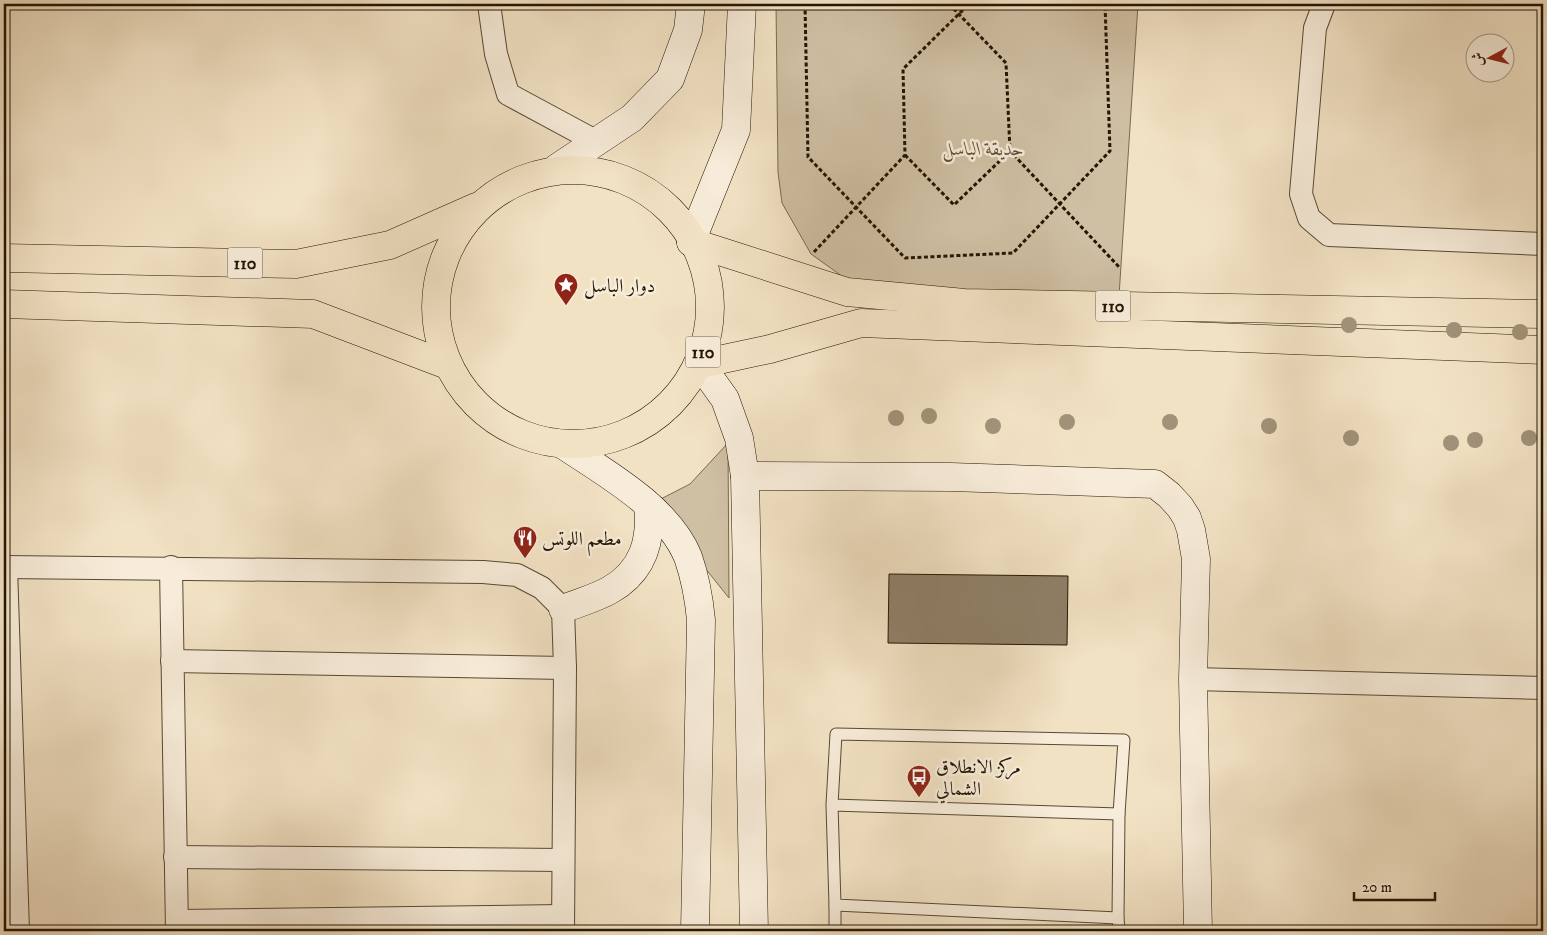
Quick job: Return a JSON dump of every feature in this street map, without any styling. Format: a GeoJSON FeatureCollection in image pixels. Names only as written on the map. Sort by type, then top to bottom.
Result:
{"type":"FeatureCollection","features":[{"type":"Feature","properties":{"kind":"main road","name":"110"},"geometry":{"type":"LineString","coordinates":[[4,258],[296,264],[390,245],[476,207],[511,182],[557,168],[622,176],[679,217],[709,278],[712,317],[700,364],[668,409],[619,438],[565,446],[517,434],[479,409],[447,365],[436,323],[442,262],[476,207]]}},
{"type":"Feature","properties":{"kind":"main road","name":"110"},"geometry":{"type":"LineString","coordinates":[[692,242],[847,292],[964,303],[1543,314]]}},
{"type":"Feature","properties":{"kind":"main road"},"geometry":{"type":"LineString","coordinates":[[4,304],[312,314],[447,365]]}},
{"type":"Feature","properties":{"kind":"main road","name":"110"},"geometry":{"type":"LineString","coordinates":[[700,364],[770,349],[862,323],[1543,350]]}},
{"type":"Feature","properties":{"kind":"street"},"geometry":{"type":"LineString","coordinates":[[489,4],[496,54],[508,94],[597,142]]}},
{"type":"Feature","properties":{"kind":"street"},"geometry":{"type":"LineString","coordinates":[[557,168],[632,118],[670,79],[688,30],[691,4]]}},
{"type":"Feature","properties":{"kind":"street"},"geometry":{"type":"LineString","coordinates":[[692,242],[736,130],[742,4]]}},
{"type":"Feature","properties":{"kind":"street"},"geometry":{"type":"LineString","coordinates":[[1324,4],[1315,28],[1301,194],[1309,218],[1330,235],[1543,244]]}},
{"type":"Feature","properties":{"kind":"street"},"geometry":{"type":"LineString","coordinates":[[700,364],[725,399],[739,438],[745,476],[754,931]]}},
{"type":"Feature","properties":{"kind":"street"},"geometry":{"type":"LineString","coordinates":[[565,446],[617,480],[648,505],[672,529],[687,555],[694,578],[701,620],[696,931]]}},
{"type":"Feature","properties":{"kind":"street"},"geometry":{"type":"LineString","coordinates":[[745,476],[951,477],[1155,484],[1169,495],[1180,507],[1191,530],[1196,560],[1193,679],[1198,931]]}},
{"type":"Feature","properties":{"kind":"street"},"geometry":{"type":"LineString","coordinates":[[563,609],[609,591],[625,579],[638,564],[648,538],[650,525],[648,505]]}},
{"type":"Feature","properties":{"kind":"street"},"geometry":{"type":"LineString","coordinates":[[18,931],[5,567],[171,567],[483,572],[517,575],[542,588],[563,609],[565,668],[562,924],[177,926],[171,567]]}},
{"type":"Feature","properties":{"kind":"street"},"geometry":{"type":"LineString","coordinates":[[172,661],[565,668]]}},
{"type":"Feature","properties":{"kind":"street"},"geometry":{"type":"LineString","coordinates":[[1193,679],[1543,688]]}},
{"type":"Feature","properties":{"kind":"street"},"geometry":{"type":"LineString","coordinates":[[175,857],[564,860]]}},
{"type":"Feature","properties":{"kind":"lane"},"geometry":{"type":"LineString","coordinates":[[835,931],[832,805],[836,734],[1124,740],[1119,814],[1119,931]]}},
{"type":"Feature","properties":{"kind":"lane"},"geometry":{"type":"LineString","coordinates":[[832,805],[1119,814]]}},
{"type":"Feature","properties":{"kind":"lane"},"geometry":{"type":"LineString","coordinates":[[835,905],[1118,918]]}},
{"type":"Feature","properties":{"kind":"path"},"geometry":{"type":"LineString","coordinates":[[805,4],[808,157],[905,258],[1013,253],[1110,151],[1105,4]]}},
{"type":"Feature","properties":{"kind":"path"},"geometry":{"type":"LineString","coordinates":[[949,4],[1006,63],[1010,151],[1120,268]]}},
{"type":"Feature","properties":{"kind":"path"},"geometry":{"type":"LineString","coordinates":[[969,4],[903,69],[905,155],[954,205],[1010,151]]}},
{"type":"Feature","properties":{"kind":"path"},"geometry":{"type":"LineString","coordinates":[[812,254],[905,155]]}},
{"type":"Feature","properties":{"kind":"green space","name":"حديقة الباسل"},"geometry":{"type":"Polygon","coordinates":[[[776,4],[1138,4],[1119,296],[857,287],[811,254],[782,203],[778,172],[776,4]]]}},
{"type":"Feature","properties":{"kind":"green space"},"geometry":{"type":"Polygon","coordinates":[[[728,443],[729,598],[653,503],[690,484],[728,443]]]}},
{"type":"Feature","properties":{"kind":"building"},"geometry":{"type":"Polygon","coordinates":[[[889,574],[1068,576],[1067,645],[888,643],[889,574]]]}},
{"type":"Feature","properties":{"kind":"place","name":"دوار الباسل"},"geometry":{"type":"Point","coordinates":[566,306]}},
{"type":"Feature","properties":{"kind":"place","name":"مطعم اللوتس"},"geometry":{"type":"Point","coordinates":[525,559]}},
{"type":"Feature","properties":{"kind":"place","name":"مركز الانطلاق الشمالي"},"geometry":{"type":"Point","coordinates":[919,798]}}]}
